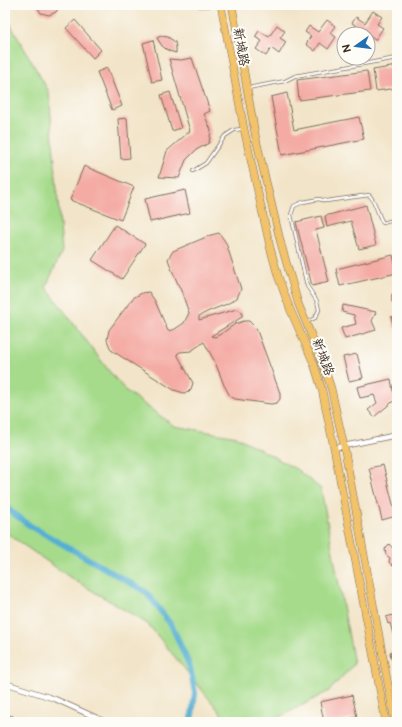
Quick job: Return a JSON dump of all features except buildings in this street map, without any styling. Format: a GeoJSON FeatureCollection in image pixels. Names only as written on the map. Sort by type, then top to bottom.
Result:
{"type":"FeatureCollection","features":[{"type":"Feature","properties":{"kind":"main road","name":"新城路"},"geometry":{"type":"LineString","coordinates":[[221,5],[244,129],[272,254],[290,309],[314,364],[322,390],[386,722]]}},
{"type":"Feature","properties":{"kind":"main road","name":"新城路"},"geometry":{"type":"LineString","coordinates":[[232,5],[256,139],[281,244],[298,303],[307,322],[331,388],[344,446],[395,722]]}},
{"type":"Feature","properties":{"kind":"street"},"geometry":{"type":"LineString","coordinates":[[334,448],[397,435]]}},
{"type":"Feature","properties":{"kind":"street"},"geometry":{"type":"LineString","coordinates":[[5,683],[55,699],[106,722]]}},
{"type":"Feature","properties":{"kind":"lane"},"geometry":{"type":"LineString","coordinates":[[198,5],[221,5]]}},
{"type":"Feature","properties":{"kind":"lane"},"geometry":{"type":"LineString","coordinates":[[247,88],[285,81],[295,76],[397,58]]}},
{"type":"Feature","properties":{"kind":"lane"},"geometry":{"type":"LineString","coordinates":[[193,171],[206,162],[225,136],[234,130],[244,129]]}},
{"type":"Feature","properties":{"kind":"lane"},"geometry":{"type":"LineString","coordinates":[[307,322],[315,318],[319,310],[317,301],[307,286],[291,215],[294,206],[303,202],[319,199],[326,201],[369,195],[373,198],[378,216],[383,223],[397,219]]}},
{"type":"Feature","properties":{"kind":"green space"},"geometry":{"type":"Polygon","coordinates":[[[5,15],[49,92],[62,251],[46,287],[109,371],[126,391],[174,426],[237,437],[296,469],[321,489],[354,664],[329,691],[270,722],[228,722],[148,624],[71,578],[5,532],[5,15]]]}},
{"type":"Feature","properties":{"kind":"waterway"},"geometry":{"type":"LineString","coordinates":[[5,507],[29,525],[146,592],[172,626],[190,667],[195,693],[191,722]]}}]}
